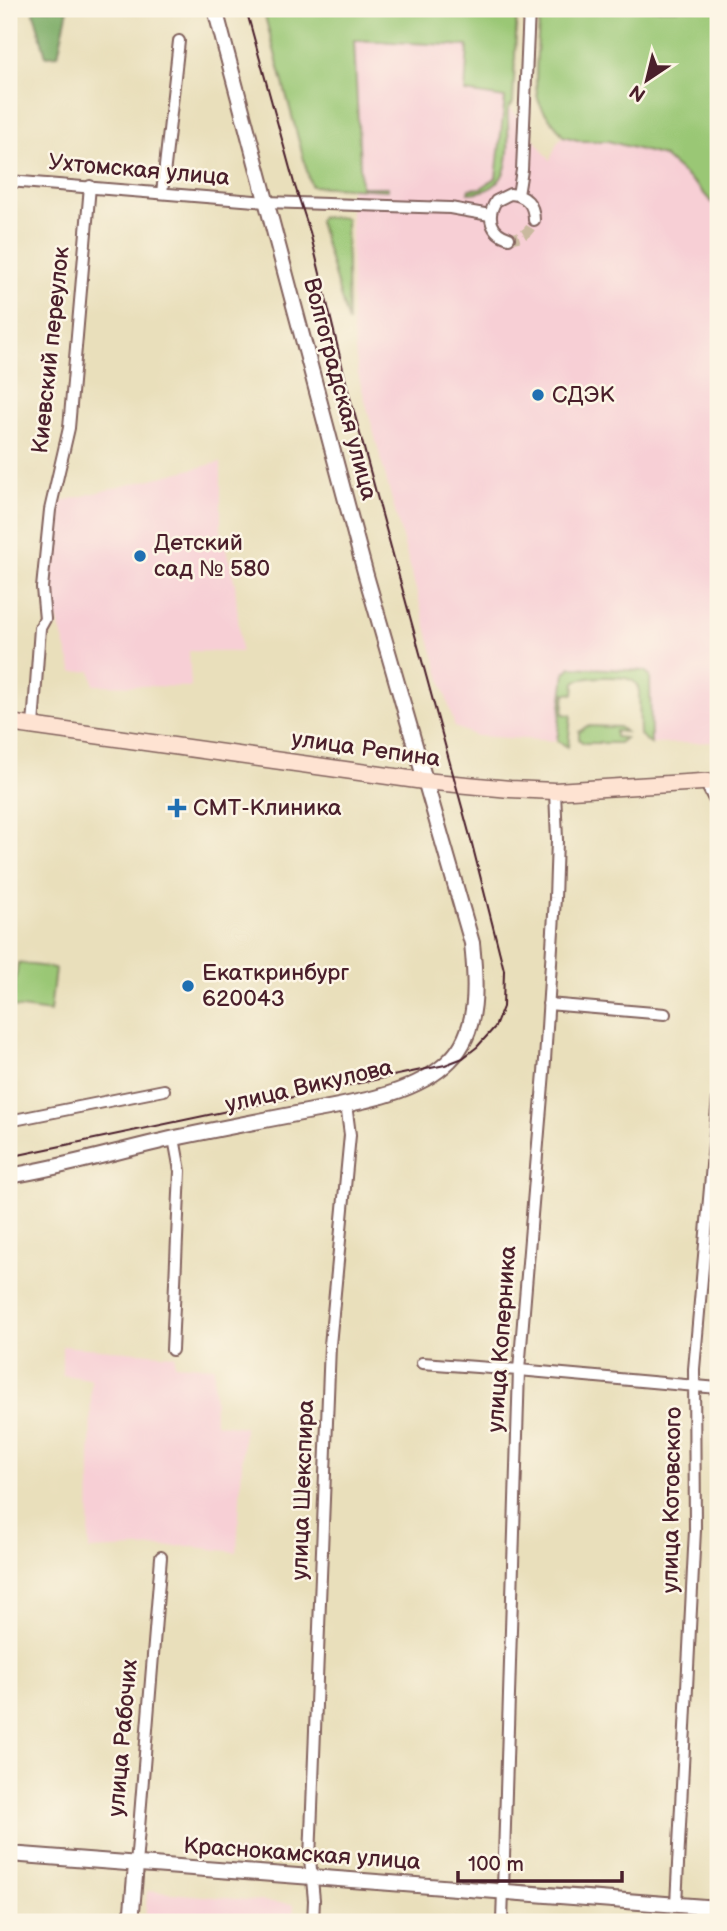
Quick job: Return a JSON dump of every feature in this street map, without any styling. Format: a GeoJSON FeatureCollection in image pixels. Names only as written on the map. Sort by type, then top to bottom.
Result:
{"type":"FeatureCollection","features":[{"type":"Feature","properties":{"kind":"main road","name":"улица Репина"},"geometry":{"type":"LineString","coordinates":[[9,723],[424,781],[510,789],[555,791],[712,781]]}},
{"type":"Feature","properties":{"kind":"street","name":"Волгоградская улица"},"geometry":{"type":"LineString","coordinates":[[215,9],[424,781]]}},
{"type":"Feature","properties":{"kind":"street"},"geometry":{"type":"LineString","coordinates":[[518,195],[522,170],[529,9]]}},
{"type":"Feature","properties":{"kind":"street"},"geometry":{"type":"LineString","coordinates":[[162,193],[179,41]]}},
{"type":"Feature","properties":{"kind":"street","name":"Ухтомская улица"},"geometry":{"type":"LineString","coordinates":[[9,181],[267,202],[450,208],[490,215]]}},
{"type":"Feature","properties":{"kind":"street","name":"Киевский переулок"},"geometry":{"type":"LineString","coordinates":[[33,726],[40,628],[45,619],[42,588],[50,510],[69,428],[90,186]]}},
{"type":"Feature","properties":{"kind":"street"},"geometry":{"type":"LineString","coordinates":[[509,238],[495,231],[490,215],[496,201],[510,194],[518,195],[531,204],[534,220]]}},
{"type":"Feature","properties":{"kind":"street","name":"улица Викулова"},"geometry":{"type":"LineString","coordinates":[[10,1181],[174,1138],[346,1104],[406,1088],[436,1072],[453,1058],[462,1044],[472,1015],[475,970],[472,943],[424,781]]}},
{"type":"Feature","properties":{"kind":"street"},"geometry":{"type":"LineString","coordinates":[[712,781],[718,807]]}},
{"type":"Feature","properties":{"kind":"street","name":"улица Коперника"},"geometry":{"type":"LineString","coordinates":[[502,1922],[519,1370],[548,1004],[558,840],[555,791]]}},
{"type":"Feature","properties":{"kind":"street"},"geometry":{"type":"LineString","coordinates":[[548,1004],[665,1014]]}},
{"type":"Feature","properties":{"kind":"street"},"geometry":{"type":"LineString","coordinates":[[9,1121],[163,1090]]}},
{"type":"Feature","properties":{"kind":"street","name":"улица Котовского"},"geometry":{"type":"LineString","coordinates":[[676,1904],[695,1530],[694,1387],[718,1097]]}},
{"type":"Feature","properties":{"kind":"street","name":"улица Шекспира"},"geometry":{"type":"LineString","coordinates":[[313,1922],[310,1859],[329,1359],[350,1135],[346,1104]]}},
{"type":"Feature","properties":{"kind":"street"},"geometry":{"type":"LineString","coordinates":[[172,1350],[180,1171],[174,1138]]}},
{"type":"Feature","properties":{"kind":"street"},"geometry":{"type":"LineString","coordinates":[[9,1149],[10,1181]]}},
{"type":"Feature","properties":{"kind":"street"},"geometry":{"type":"LineString","coordinates":[[422,1363],[718,1388]]}},
{"type":"Feature","properties":{"kind":"street","name":"улица Рабочих"},"geometry":{"type":"LineString","coordinates":[[131,1922],[161,1557]]}},
{"type":"Feature","properties":{"kind":"street","name":"Краснокамская улица"},"geometry":{"type":"LineString","coordinates":[[9,1854],[718,1908]]}},
{"type":"Feature","properties":{"kind":"shaded area"},"geometry":{"type":"Polygon","coordinates":[[[349,34],[512,42],[509,107],[550,160],[563,136],[581,141],[608,141],[663,156],[718,209],[718,742],[651,744],[650,676],[645,671],[571,667],[565,673],[557,741],[476,736],[455,727],[358,374],[352,326],[349,34]]]}},
{"type":"Feature","properties":{"kind":"shaded area","name":"Детский сад № 580"},"geometry":{"type":"Polygon","coordinates":[[[221,462],[221,529],[235,583],[241,652],[189,651],[191,687],[94,685],[91,671],[73,672],[48,589],[58,502],[221,462]]]}},
{"type":"Feature","properties":{"kind":"shaded area"},"geometry":{"type":"Polygon","coordinates":[[[62,1346],[175,1355],[175,1364],[214,1367],[215,1423],[244,1427],[237,1552],[186,1546],[89,1550],[91,1379],[62,1375],[62,1346]]]}},
{"type":"Feature","properties":{"kind":"shaded area"},"geometry":{"type":"Polygon","coordinates":[[[147,1891],[294,1904],[293,1922],[145,1922],[147,1891]]]}},
{"type":"Feature","properties":{"kind":"green space"},"geometry":{"type":"Polygon","coordinates":[[[33,9],[68,9],[58,55],[46,56],[33,9]]]}},
{"type":"Feature","properties":{"kind":"green space"},"geometry":{"type":"Polygon","coordinates":[[[263,9],[517,9],[513,103],[508,109],[508,152],[502,176],[495,185],[484,191],[468,193],[469,189],[481,188],[496,178],[505,98],[465,92],[468,46],[354,40],[361,187],[388,187],[388,190],[311,186],[263,9]]]}},
{"type":"Feature","properties":{"kind":"green space"},"geometry":{"type":"Polygon","coordinates":[[[540,9],[718,9],[718,209],[663,156],[608,141],[581,141],[563,136],[538,99],[536,69],[540,9]]]}},
{"type":"Feature","properties":{"kind":"green space"},"geometry":{"type":"Polygon","coordinates":[[[320,217],[346,218],[348,323],[319,221],[320,217]]]}},
{"type":"Feature","properties":{"kind":"green space"},"geometry":{"type":"Polygon","coordinates":[[[571,667],[645,671],[650,676],[651,744],[640,735],[637,684],[629,679],[613,677],[579,680],[575,682],[574,694],[565,693],[563,714],[571,715],[568,747],[557,741],[565,673],[571,667]]]}},
{"type":"Feature","properties":{"kind":"green space"},"geometry":{"type":"Polygon","coordinates":[[[587,726],[619,727],[625,732],[615,731],[615,737],[625,738],[619,743],[583,743],[579,739],[579,732],[587,726]]]}},
{"type":"Feature","properties":{"kind":"green space"},"geometry":{"type":"Polygon","coordinates":[[[18,963],[55,968],[50,1012],[12,1007],[18,963]]]}},
{"type":"Feature","properties":{"kind":"tunnel"},"geometry":{"type":"LineString","coordinates":[[509,238],[525,234],[534,220]]}},
{"type":"Feature","properties":{"kind":"tram line"},"geometry":{"type":"LineString","coordinates":[[9,1157],[445,1065],[463,1058],[477,1047],[495,1027],[503,1007],[504,970],[471,840],[348,390],[310,232],[246,9]]}},
{"type":"Feature","properties":{"kind":"place","name":"СДЭК"},"geometry":{"type":"Point","coordinates":[538,395]}},
{"type":"Feature","properties":{"kind":"place","name":"Детский сад № 580"},"geometry":{"type":"Point","coordinates":[140,556]}},
{"type":"Feature","properties":{"kind":"place","name":"СМТ-Клиника"},"geometry":{"type":"Point","coordinates":[177,808]}},
{"type":"Feature","properties":{"kind":"place","name":"Екаткринбург 620043"},"geometry":{"type":"Point","coordinates":[188,986]}}]}
